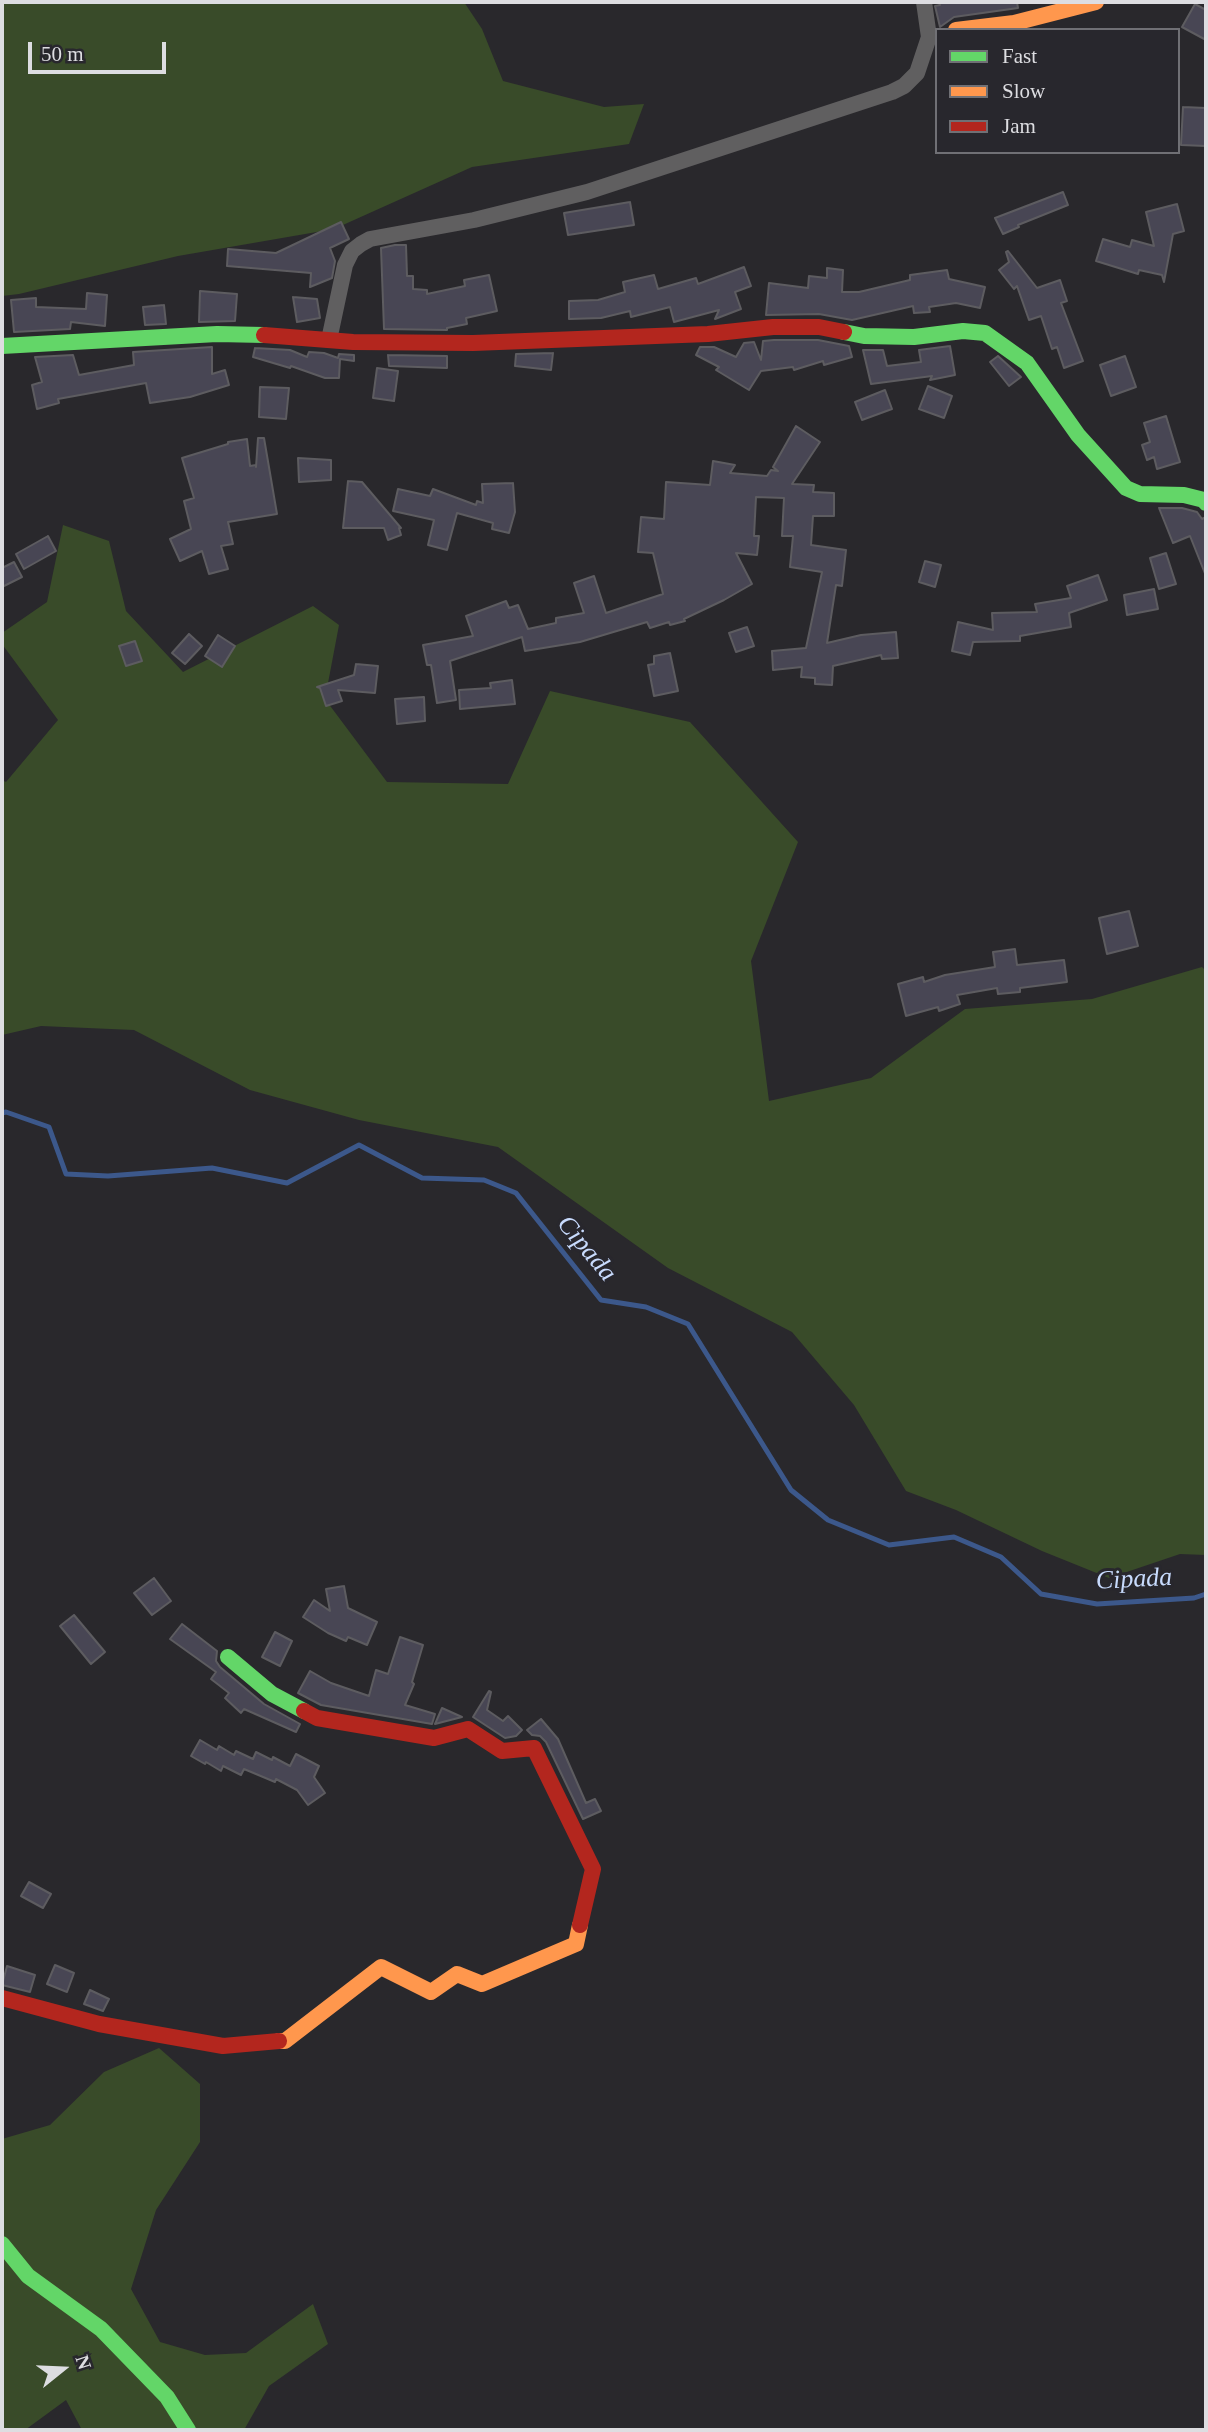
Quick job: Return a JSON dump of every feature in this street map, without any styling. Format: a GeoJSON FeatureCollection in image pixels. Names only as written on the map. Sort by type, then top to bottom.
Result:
{"type":"FeatureCollection","features":[{"type":"Feature","properties":{"kind":"street"},"geometry":{"type":"LineString","coordinates":[[329,340],[345,265],[352,251],[370,239],[474,220],[587,192],[892,93],[917,73],[933,36],[924,2]]}},
{"type":"Feature","properties":{"kind":"street"},"geometry":{"type":"LineString","coordinates":[[973,28],[1014,23],[1096,2]]}},
{"type":"Feature","properties":{"kind":"street"},"geometry":{"type":"LineString","coordinates":[[2,346],[205,334],[472,344],[708,334],[773,327],[819,327],[864,336],[914,337],[963,331],[985,332],[1027,363],[1078,435],[1126,488],[1140,494],[1184,495],[1204,500],[1206,503]]}},
{"type":"Feature","properties":{"kind":"street"},"geometry":{"type":"LineString","coordinates":[[2,1998],[99,2024],[223,2046],[260,2043],[285,2040],[381,1967],[431,1992],[457,1974],[482,1984],[576,1944],[593,1869],[534,1748],[502,1751],[468,1729],[434,1738],[317,1718],[272,1694],[228,1657]]}},
{"type":"Feature","properties":{"kind":"street"},"geometry":{"type":"LineString","coordinates":[[2,2244],[28,2276],[101,2329],[167,2398],[188,2430]]}},
{"type":"Feature","properties":{"kind":"green space"},"geometry":{"type":"Polygon","coordinates":[[[2,2],[464,2],[482,29],[503,81],[604,107],[644,104],[629,144],[472,167],[334,229],[178,256],[2,296],[2,2]]]}},
{"type":"Feature","properties":{"kind":"green space"},"geometry":{"type":"Polygon","coordinates":[[[63,525],[109,541],[126,611],[183,672],[313,606],[339,625],[325,699],[387,782],[508,784],[550,691],[690,722],[798,842],[751,961],[769,1101],[871,1078],[965,1009],[1092,999],[1202,967],[1206,971],[1206,1555],[1180,1554],[1109,1578],[1042,1551],[956,1510],[906,1491],[854,1405],[792,1332],[668,1268],[498,1147],[359,1120],[250,1090],[134,1030],[41,1026],[2,1035],[2,780],[6,782],[58,720],[2,644],[2,633],[47,602],[63,525]]]}},
{"type":"Feature","properties":{"kind":"green space"},"geometry":{"type":"Polygon","coordinates":[[[159,2048],[200,2084],[200,2142],[156,2210],[131,2289],[160,2342],[205,2355],[246,2353],[313,2304],[328,2344],[269,2386],[244,2430],[82,2430],[66,2400],[25,2430],[2,2430],[2,2139],[50,2125],[104,2072],[159,2048]]]}},
{"type":"Feature","properties":{"kind":"building"},"geometry":{"type":"Polygon","coordinates":[[[939,2],[1017,2],[1018,8],[954,17],[940,27],[935,6],[940,5],[939,2]]]}},
{"type":"Feature","properties":{"kind":"building"},"geometry":{"type":"Polygon","coordinates":[[[1195,4],[1206,10],[1206,40],[1182,27],[1195,4]]]}},
{"type":"Feature","properties":{"kind":"building"},"geometry":{"type":"Polygon","coordinates":[[[1183,107],[1206,108],[1206,146],[1181,145],[1183,107]]]}},
{"type":"Feature","properties":{"kind":"building"},"geometry":{"type":"Polygon","coordinates":[[[1063,192],[1068,205],[1018,225],[1019,227],[1003,234],[995,218],[1063,192]]]}},
{"type":"Feature","properties":{"kind":"building"},"geometry":{"type":"Polygon","coordinates":[[[630,202],[634,225],[568,235],[564,213],[630,202]]]}},
{"type":"Feature","properties":{"kind":"building"},"geometry":{"type":"Polygon","coordinates":[[[1177,204],[1184,231],[1173,234],[1164,282],[1162,275],[1139,270],[1138,274],[1096,261],[1103,239],[1130,247],[1132,240],[1154,246],[1146,212],[1177,204]]]}},
{"type":"Feature","properties":{"kind":"building"},"geometry":{"type":"Polygon","coordinates":[[[341,222],[349,239],[330,248],[335,261],[332,278],[310,287],[311,273],[227,266],[228,249],[276,253],[341,222]]]}},
{"type":"Feature","properties":{"kind":"building"},"geometry":{"type":"Polygon","coordinates":[[[406,245],[407,276],[413,276],[413,289],[427,290],[427,294],[465,286],[464,280],[489,275],[497,311],[466,318],[467,324],[447,330],[384,329],[381,248],[406,245]]]}},
{"type":"Feature","properties":{"kind":"building"},"geometry":{"type":"Polygon","coordinates":[[[1008,251],[1037,288],[1060,280],[1067,301],[1061,303],[1083,361],[1064,368],[1057,347],[1052,349],[1041,316],[1029,320],[1017,286],[1014,289],[999,270],[1009,262],[1008,251]]]}},
{"type":"Feature","properties":{"kind":"building"},"geometry":{"type":"Polygon","coordinates":[[[744,267],[751,286],[735,292],[741,309],[715,319],[719,310],[674,322],[670,307],[631,317],[630,311],[601,318],[569,319],[569,301],[598,300],[625,292],[623,282],[654,275],[658,289],[696,278],[698,284],[744,267]]]}},
{"type":"Feature","properties":{"kind":"building"},"geometry":{"type":"Polygon","coordinates":[[[827,268],[843,270],[842,292],[859,292],[910,280],[910,275],[947,270],[949,279],[985,287],[980,308],[956,303],[929,307],[930,312],[914,313],[913,306],[852,320],[819,314],[766,315],[769,283],[808,288],[809,276],[827,278],[827,268]]]}},
{"type":"Feature","properties":{"kind":"building"},"geometry":{"type":"Polygon","coordinates":[[[200,291],[237,294],[235,321],[199,322],[200,291]]]}},
{"type":"Feature","properties":{"kind":"building"},"geometry":{"type":"Polygon","coordinates":[[[87,293],[107,295],[105,326],[71,322],[70,329],[14,332],[11,300],[36,298],[36,307],[86,309],[87,293]]]}},
{"type":"Feature","properties":{"kind":"building"},"geometry":{"type":"Polygon","coordinates":[[[293,297],[317,299],[320,318],[297,322],[293,297]]]}},
{"type":"Feature","properties":{"kind":"building"},"geometry":{"type":"Polygon","coordinates":[[[164,305],[166,324],[145,325],[143,307],[164,305]]]}},
{"type":"Feature","properties":{"kind":"building"},"geometry":{"type":"Polygon","coordinates":[[[818,340],[849,346],[852,357],[824,365],[823,361],[794,370],[793,367],[761,371],[749,390],[716,370],[719,367],[696,355],[700,347],[714,347],[736,357],[744,343],[754,342],[761,360],[763,341],[818,340]]]}},
{"type":"Feature","properties":{"kind":"building"},"geometry":{"type":"Polygon","coordinates":[[[950,346],[955,375],[930,380],[932,376],[871,384],[863,350],[883,350],[887,366],[921,362],[919,350],[950,346]]]}},
{"type":"Feature","properties":{"kind":"building"},"geometry":{"type":"Polygon","coordinates":[[[212,347],[212,374],[225,370],[229,385],[190,397],[150,403],[146,383],[58,399],[59,403],[37,409],[32,385],[42,382],[35,357],[73,355],[79,375],[134,365],[133,352],[212,347]]]}},
{"type":"Feature","properties":{"kind":"building"},"geometry":{"type":"Polygon","coordinates":[[[255,348],[290,350],[307,357],[309,352],[338,358],[339,354],[354,355],[354,361],[340,359],[339,378],[325,378],[253,357],[255,348]]]}},
{"type":"Feature","properties":{"kind":"building"},"geometry":{"type":"Polygon","coordinates":[[[553,353],[551,370],[515,366],[516,354],[553,353]]]}},
{"type":"Feature","properties":{"kind":"building"},"geometry":{"type":"Polygon","coordinates":[[[388,355],[447,356],[447,368],[389,366],[388,355]]]}},
{"type":"Feature","properties":{"kind":"building"},"geometry":{"type":"Polygon","coordinates":[[[998,356],[1021,377],[1009,386],[990,362],[998,356]]]}},
{"type":"Feature","properties":{"kind":"building"},"geometry":{"type":"Polygon","coordinates":[[[1125,356],[1136,387],[1111,396],[1100,365],[1125,356]]]}},
{"type":"Feature","properties":{"kind":"building"},"geometry":{"type":"Polygon","coordinates":[[[377,368],[398,371],[394,401],[373,398],[377,368]]]}},
{"type":"Feature","properties":{"kind":"building"},"geometry":{"type":"Polygon","coordinates":[[[928,386],[952,396],[944,418],[919,409],[928,386]]]}},
{"type":"Feature","properties":{"kind":"building"},"geometry":{"type":"Polygon","coordinates":[[[260,387],[289,388],[286,419],[259,417],[260,387]]]}},
{"type":"Feature","properties":{"kind":"building"},"geometry":{"type":"Polygon","coordinates":[[[885,390],[892,409],[862,420],[855,402],[885,390]]]}},
{"type":"Feature","properties":{"kind":"building"},"geometry":{"type":"Polygon","coordinates":[[[1166,416],[1180,462],[1157,469],[1154,457],[1147,460],[1142,445],[1150,442],[1144,423],[1166,416]]]}},
{"type":"Feature","properties":{"kind":"building"},"geometry":{"type":"Polygon","coordinates":[[[796,426],[820,442],[792,484],[814,485],[813,492],[834,493],[834,516],[813,516],[811,545],[846,550],[842,586],[836,585],[827,643],[861,635],[896,632],[898,658],[882,659],[881,655],[833,666],[832,685],[815,684],[815,678],[801,677],[802,667],[773,670],[772,651],[806,648],[822,572],[790,567],[793,536],[782,536],[784,498],[756,497],[754,536],[759,536],[757,555],[736,553],[752,584],[684,619],[685,621],[670,625],[669,622],[650,628],[647,622],[580,642],[525,651],[522,637],[450,661],[456,700],[437,703],[431,665],[427,665],[423,645],[473,636],[466,616],[506,601],[509,608],[518,605],[528,629],[556,623],[556,618],[584,613],[574,583],[594,576],[606,613],[663,594],[653,553],[638,552],[641,517],[664,519],[666,482],[710,485],[713,461],[735,465],[730,473],[767,476],[771,470],[778,471],[773,467],[796,426]]]}},
{"type":"Feature","properties":{"kind":"building"},"geometry":{"type":"Polygon","coordinates":[[[258,438],[264,438],[277,514],[228,522],[233,544],[221,546],[228,569],[209,574],[202,551],[180,561],[170,539],[191,529],[184,501],[194,498],[182,458],[228,442],[247,439],[250,466],[256,467],[258,438]]]}},
{"type":"Feature","properties":{"kind":"building"},"geometry":{"type":"Polygon","coordinates":[[[298,458],[331,460],[331,480],[299,482],[298,458]]]}},
{"type":"Feature","properties":{"kind":"building"},"geometry":{"type":"Polygon","coordinates":[[[348,481],[362,482],[401,528],[401,535],[388,540],[384,528],[343,528],[348,481]]]}},
{"type":"Feature","properties":{"kind":"building"},"geometry":{"type":"Polygon","coordinates":[[[513,483],[515,512],[509,533],[492,529],[493,523],[457,513],[447,550],[428,545],[434,520],[393,511],[398,489],[430,496],[433,489],[476,505],[477,501],[483,503],[482,484],[513,483]]]}},
{"type":"Feature","properties":{"kind":"building"},"geometry":{"type":"Polygon","coordinates":[[[1159,508],[1182,508],[1197,512],[1202,519],[1206,517],[1206,576],[1190,536],[1173,543],[1159,508]]]}},
{"type":"Feature","properties":{"kind":"building"},"geometry":{"type":"Polygon","coordinates":[[[48,536],[56,551],[24,569],[16,554],[48,536]]]}},
{"type":"Feature","properties":{"kind":"building"},"geometry":{"type":"Polygon","coordinates":[[[1166,553],[1176,584],[1159,589],[1150,558],[1166,553]]]}},
{"type":"Feature","properties":{"kind":"building"},"geometry":{"type":"Polygon","coordinates":[[[925,561],[941,565],[935,587],[919,582],[925,561]]]}},
{"type":"Feature","properties":{"kind":"building"},"geometry":{"type":"Polygon","coordinates":[[[14,562],[22,577],[2,587],[2,568],[14,562]]]}},
{"type":"Feature","properties":{"kind":"building"},"geometry":{"type":"Polygon","coordinates":[[[1098,575],[1107,600],[1069,613],[1071,627],[1020,636],[1020,641],[973,642],[970,655],[952,651],[958,622],[993,630],[992,613],[1037,612],[1035,604],[1071,598],[1067,586],[1098,575]]]}},
{"type":"Feature","properties":{"kind":"building"},"geometry":{"type":"Polygon","coordinates":[[[1154,589],[1158,609],[1127,615],[1124,595],[1154,589]]]}},
{"type":"Feature","properties":{"kind":"building"},"geometry":{"type":"Polygon","coordinates":[[[747,627],[754,646],[736,652],[729,633],[747,627]]]}},
{"type":"Feature","properties":{"kind":"building"},"geometry":{"type":"Polygon","coordinates":[[[189,634],[202,646],[185,664],[172,653],[189,634]]]}},
{"type":"Feature","properties":{"kind":"building"},"geometry":{"type":"Polygon","coordinates":[[[218,635],[235,646],[222,667],[205,656],[218,635]]]}},
{"type":"Feature","properties":{"kind":"building"},"geometry":{"type":"Polygon","coordinates":[[[135,641],[142,661],[126,666],[119,646],[135,641]]]}},
{"type":"Feature","properties":{"kind":"building"},"geometry":{"type":"Polygon","coordinates":[[[670,653],[678,691],[654,696],[648,665],[654,664],[654,656],[670,653]]]}},
{"type":"Feature","properties":{"kind":"building"},"geometry":{"type":"Polygon","coordinates":[[[356,664],[378,666],[375,693],[338,690],[342,701],[326,706],[320,688],[317,687],[354,675],[356,664]]]}},
{"type":"Feature","properties":{"kind":"building"},"geometry":{"type":"Polygon","coordinates":[[[512,680],[515,704],[460,709],[459,690],[491,688],[490,683],[512,680]]]}},
{"type":"Feature","properties":{"kind":"building"},"geometry":{"type":"Polygon","coordinates":[[[424,697],[425,721],[397,724],[395,699],[424,697]]]}},
{"type":"Feature","properties":{"kind":"building"},"geometry":{"type":"Polygon","coordinates":[[[1129,911],[1138,946],[1107,954],[1099,918],[1129,911]]]}},
{"type":"Feature","properties":{"kind":"building"},"geometry":{"type":"Polygon","coordinates":[[[1015,949],[1017,965],[1064,960],[1067,982],[1020,988],[1020,992],[998,994],[997,988],[957,995],[960,1004],[939,1011],[938,1007],[906,1016],[898,984],[923,977],[924,982],[945,975],[995,967],[993,952],[1015,949]]]}},
{"type":"Feature","properties":{"kind":"building"},"geometry":{"type":"Polygon","coordinates":[[[154,1578],[171,1601],[152,1615],[134,1593],[154,1578]]]}},
{"type":"Feature","properties":{"kind":"building"},"geometry":{"type":"Polygon","coordinates":[[[344,1586],[348,1608],[377,1622],[367,1645],[348,1637],[346,1641],[303,1617],[314,1600],[330,1611],[326,1589],[344,1586]]]}},
{"type":"Feature","properties":{"kind":"building"},"geometry":{"type":"Polygon","coordinates":[[[74,1615],[105,1652],[91,1664],[60,1626],[74,1615]]]}},
{"type":"Feature","properties":{"kind":"building"},"geometry":{"type":"Polygon","coordinates":[[[182,1624],[217,1651],[216,1661],[220,1667],[264,1704],[300,1724],[296,1732],[244,1709],[241,1713],[225,1698],[229,1693],[211,1679],[216,1672],[170,1639],[182,1624]]]}},
{"type":"Feature","properties":{"kind":"building"},"geometry":{"type":"Polygon","coordinates":[[[275,1632],[292,1641],[280,1666],[262,1657],[275,1632]]]}},
{"type":"Feature","properties":{"kind":"building"},"geometry":{"type":"Polygon","coordinates":[[[400,1637],[423,1645],[412,1682],[414,1684],[405,1705],[435,1714],[432,1724],[321,1705],[298,1693],[310,1671],[331,1683],[369,1696],[376,1670],[388,1674],[400,1637]]]}},
{"type":"Feature","properties":{"kind":"building"},"geometry":{"type":"Polygon","coordinates":[[[489,1691],[487,1710],[503,1721],[508,1716],[522,1730],[516,1736],[505,1738],[473,1717],[489,1691]]]}},
{"type":"Feature","properties":{"kind":"building"},"geometry":{"type":"Polygon","coordinates":[[[442,1708],[462,1717],[435,1724],[442,1708]]]}},
{"type":"Feature","properties":{"kind":"building"},"geometry":{"type":"Polygon","coordinates":[[[541,1719],[558,1739],[586,1803],[595,1799],[601,1811],[583,1819],[546,1742],[527,1730],[541,1719]]]}},
{"type":"Feature","properties":{"kind":"building"},"geometry":{"type":"Polygon","coordinates":[[[200,1740],[217,1750],[219,1746],[234,1755],[236,1751],[253,1759],[256,1752],[290,1766],[296,1754],[319,1766],[314,1777],[325,1793],[308,1805],[297,1790],[276,1779],[275,1782],[244,1769],[241,1775],[223,1766],[221,1771],[191,1756],[200,1740]]]}},
{"type":"Feature","properties":{"kind":"building"},"geometry":{"type":"Polygon","coordinates":[[[29,1882],[51,1894],[43,1908],[21,1896],[29,1882]]]}},
{"type":"Feature","properties":{"kind":"building"},"geometry":{"type":"Polygon","coordinates":[[[55,1965],[74,1973],[67,1992],[47,1984],[55,1965]]]}},
{"type":"Feature","properties":{"kind":"building"},"geometry":{"type":"Polygon","coordinates":[[[7,1966],[35,1975],[30,1992],[2,1985],[7,1966]]]}},
{"type":"Feature","properties":{"kind":"building"},"geometry":{"type":"Polygon","coordinates":[[[90,1990],[109,1999],[103,2011],[84,2004],[90,1990]]]}},
{"type":"Feature","properties":{"kind":"waterway","name":"Cipada"},"geometry":{"type":"LineString","coordinates":[[2,1113],[6,1112],[49,1127],[66,1174],[108,1176],[212,1168],[287,1183],[359,1145],[422,1178],[484,1180],[516,1193],[601,1300],[646,1307],[688,1324],[791,1490],[828,1520],[889,1545],[954,1537],[1001,1557],[1041,1594],[1097,1604],[1194,1598],[1206,1594]]}},
{"type":"Feature","properties":{"kind":"traffic: fast"},"geometry":{"type":"LineString","coordinates":[[844,332],[864,336],[914,337],[963,331],[985,333],[1027,363],[1078,435],[1126,488],[1140,494],[1184,495],[1204,500],[1206,503]]}},
{"type":"Feature","properties":{"kind":"traffic: fast"},"geometry":{"type":"LineString","coordinates":[[2,346],[217,334],[264,335]]}},
{"type":"Feature","properties":{"kind":"traffic: fast"},"geometry":{"type":"LineString","coordinates":[[228,1657],[272,1694],[304,1711]]}},
{"type":"Feature","properties":{"kind":"traffic: fast"},"geometry":{"type":"LineString","coordinates":[[2,2244],[28,2276],[101,2329],[167,2397],[188,2430]]}},
{"type":"Feature","properties":{"kind":"traffic: slow"},"geometry":{"type":"LineString","coordinates":[[973,28],[1014,23],[1096,2]]}},
{"type":"Feature","properties":{"kind":"traffic: slow"},"geometry":{"type":"LineString","coordinates":[[279,2041],[285,2041],[381,1967],[431,1992],[457,1974],[482,1984],[576,1944],[580,1925]]}},
{"type":"Feature","properties":{"kind":"traffic: jam"},"geometry":{"type":"LineString","coordinates":[[264,335],[353,342],[473,343],[708,334],[773,327],[819,327],[844,332]]}},
{"type":"Feature","properties":{"kind":"traffic: jam"},"geometry":{"type":"LineString","coordinates":[[304,1711],[317,1718],[434,1738],[468,1729],[502,1751],[534,1748],[593,1869],[580,1925]]}},
{"type":"Feature","properties":{"kind":"traffic: jam"},"geometry":{"type":"LineString","coordinates":[[2,1998],[99,2024],[223,2046],[279,2041]]}}]}
